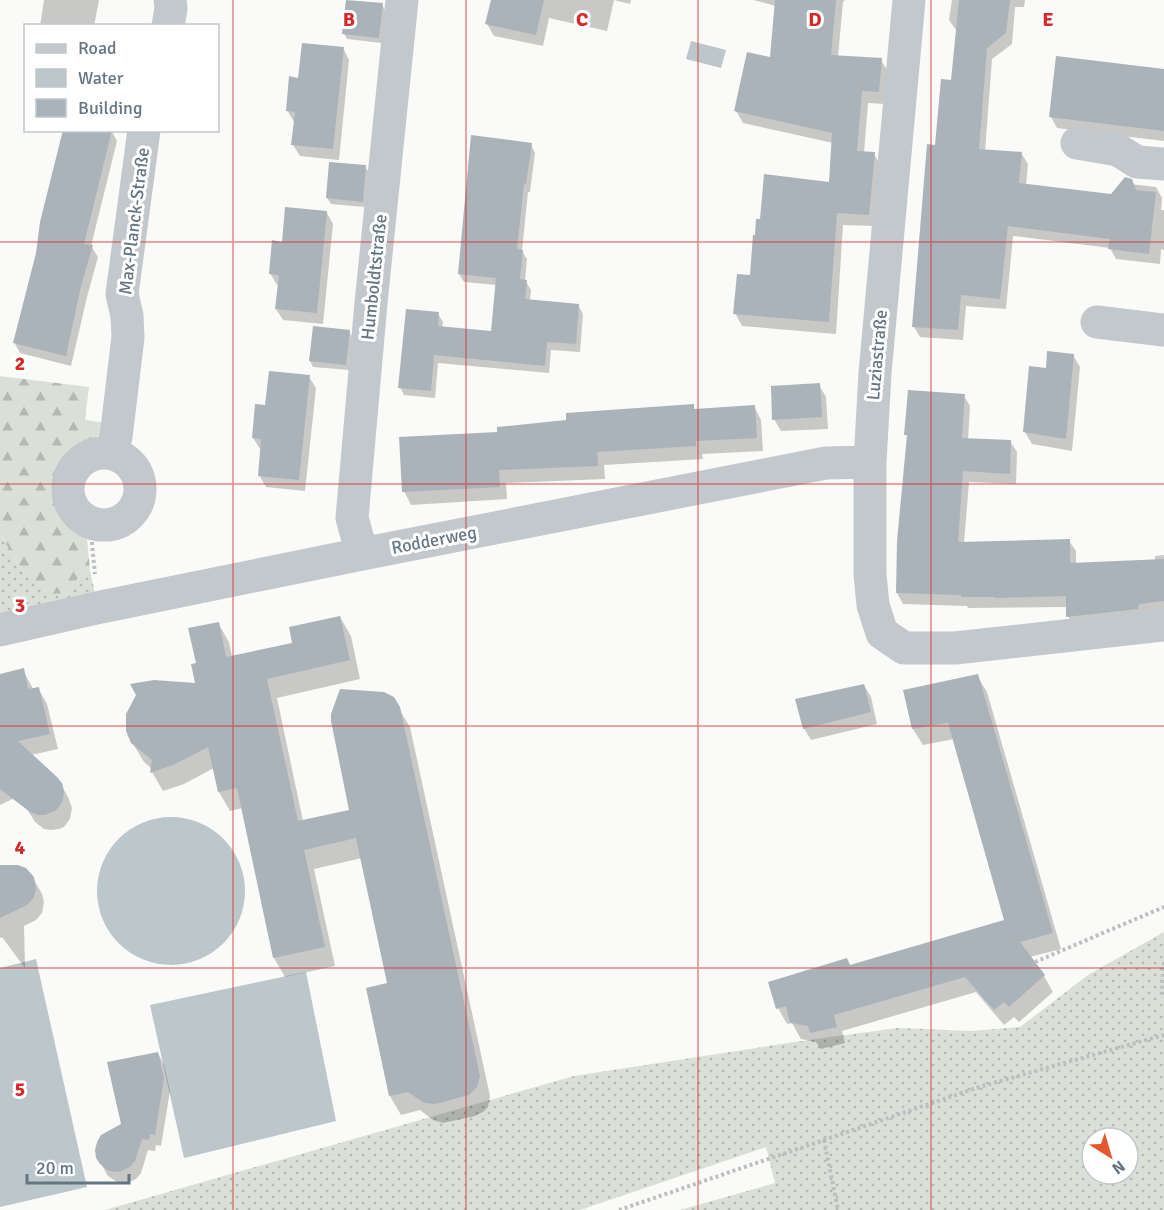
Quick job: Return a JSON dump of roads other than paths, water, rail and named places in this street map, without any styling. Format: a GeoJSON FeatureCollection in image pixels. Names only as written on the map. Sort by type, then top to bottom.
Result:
{"type":"FeatureCollection","features":[{"type":"Feature","properties":{"kind":"street"},"geometry":{"type":"LineString","coordinates":[[168,24],[170,0]]}},
{"type":"Feature","properties":{"kind":"street","name":"Humboldtstraße"},"geometry":{"type":"LineString","coordinates":[[362,554],[352,518],[402,0]]}},
{"type":"Feature","properties":{"kind":"street","name":"Luziastraße"},"geometry":{"type":"LineString","coordinates":[[909,0],[875,373],[870,462],[870,574],[873,605],[882,633],[904,648],[955,648],[1164,625]]}},
{"type":"Feature","properties":{"kind":"street","name":"Max-Planck-Straße"},"geometry":{"type":"LineString","coordinates":[[110,453],[116,437],[128,337],[127,316],[122,294],[144,132]]}},
{"type":"Feature","properties":{"kind":"street"},"geometry":{"type":"LineString","coordinates":[[1077,143],[1118,150],[1137,162],[1164,164]]}},
{"type":"Feature","properties":{"kind":"street"},"geometry":{"type":"LineString","coordinates":[[1097,322],[1164,330]]}},
{"type":"Feature","properties":{"kind":"street"},"geometry":{"type":"LineString","coordinates":[[110,453],[122,457],[131,464],[138,475],[141,486],[139,500],[132,513],[121,522],[107,526],[93,524],[83,519],[75,511],[70,502],[68,480],[73,470],[89,456],[110,453]]}},
{"type":"Feature","properties":{"kind":"street","name":"Rodderweg"},"geometry":{"type":"LineString","coordinates":[[0,630],[362,554],[826,463],[870,462]]}},
{"type":"Feature","properties":{"kind":"water"},"geometry":{"type":"Polygon","coordinates":[[[691,41],[726,50],[721,68],[686,59],[691,41]]]}},
{"type":"Feature","properties":{"kind":"water"},"geometry":{"type":"Polygon","coordinates":[[[171,817],[199,823],[223,839],[239,863],[245,891],[239,919],[223,943],[199,959],[171,965],[143,959],[119,943],[103,919],[97,891],[103,863],[119,839],[143,823],[171,817]]]}},
{"type":"Feature","properties":{"kind":"water"},"geometry":{"type":"Polygon","coordinates":[[[36,959],[87,1187],[0,1207],[0,968],[36,959]]]}},
{"type":"Feature","properties":{"kind":"water"},"geometry":{"type":"Polygon","coordinates":[[[306,972],[336,1121],[184,1158],[150,1005],[306,972]]]}}]}
